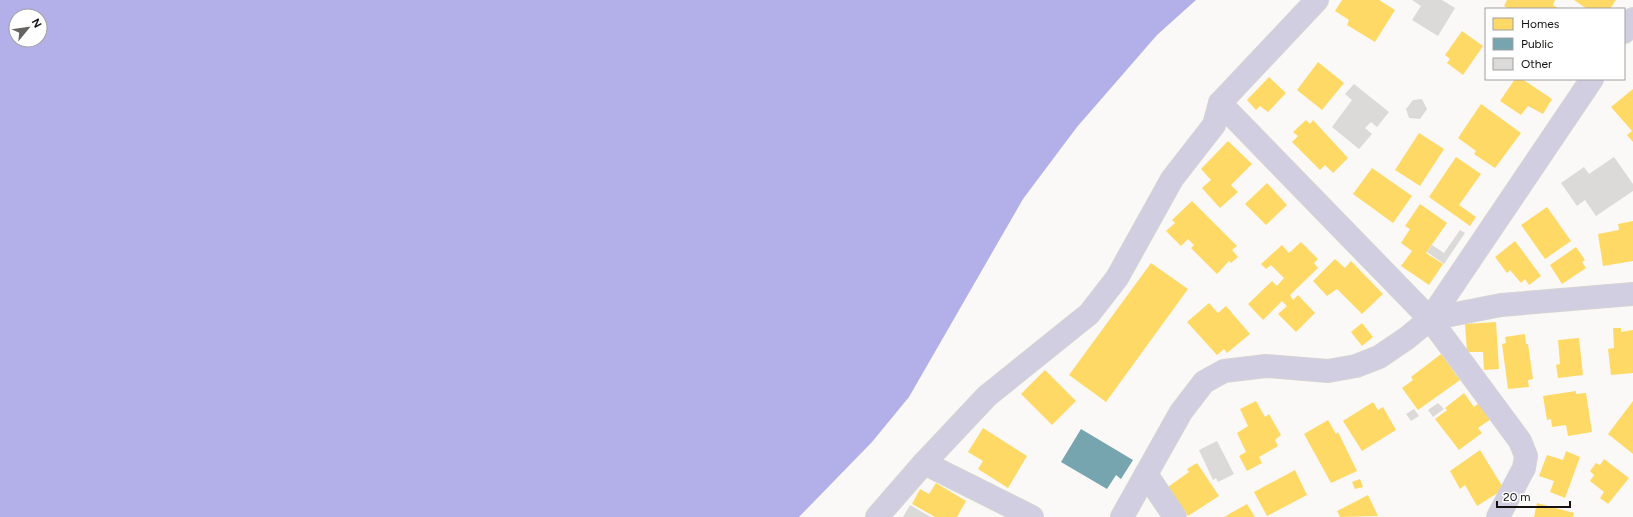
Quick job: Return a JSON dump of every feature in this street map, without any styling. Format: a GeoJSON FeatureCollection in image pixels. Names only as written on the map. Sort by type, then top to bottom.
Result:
{"type":"FeatureCollection","features":[{"type":"Feature","properties":{"kind":"street"},"geometry":{"type":"LineString","coordinates":[[877,517],[924,463],[987,396],[1089,314],[1117,278],[1172,179],[1214,125],[1220,103],[1317,0]]}},
{"type":"Feature","properties":{"kind":"street"},"geometry":{"type":"LineString","coordinates":[[1625,31],[1633,19]]}},
{"type":"Feature","properties":{"kind":"street"},"geometry":{"type":"LineString","coordinates":[[1122,517],[1181,412],[1204,382],[1224,371],[1266,366],[1328,371],[1356,366],[1379,358],[1430,319],[1591,80]]}},
{"type":"Feature","properties":{"kind":"street"},"geometry":{"type":"LineString","coordinates":[[1220,103],[1430,319],[1520,442],[1526,456],[1524,468],[1498,517]]}},
{"type":"Feature","properties":{"kind":"street"},"geometry":{"type":"LineString","coordinates":[[1430,319],[1501,305],[1633,294]]}},
{"type":"Feature","properties":{"kind":"street"},"geometry":{"type":"LineString","coordinates":[[924,463],[1032,517]]}},
{"type":"Feature","properties":{"kind":"street"},"geometry":{"type":"LineString","coordinates":[[1146,474],[1175,517]]}},
{"type":"Feature","properties":{"kind":"water"},"geometry":{"type":"Polygon","coordinates":[[[0,0],[1196,0],[1157,35],[1077,127],[1023,199],[909,397],[872,442],[799,517],[0,517],[0,0]]]}},
{"type":"Feature","properties":{"kind":"building: Homes"},"geometry":{"type":"Polygon","coordinates":[[[1342,0],[1379,0],[1395,10],[1375,42],[1347,25],[1349,20],[1335,11],[1342,0]]]}},
{"type":"Feature","properties":{"kind":"building: Homes"},"geometry":{"type":"Polygon","coordinates":[[[1507,0],[1555,0],[1553,5],[1558,8],[1507,8],[1504,6],[1507,0]]]}},
{"type":"Feature","properties":{"kind":"building: Homes"},"geometry":{"type":"Polygon","coordinates":[[[1574,0],[1616,0],[1611,8],[1586,8],[1574,0]]]}},
{"type":"Feature","properties":{"kind":"building: Homes"},"geometry":{"type":"Polygon","coordinates":[[[1462,31],[1483,46],[1463,75],[1447,63],[1450,59],[1445,55],[1462,31]]]}},
{"type":"Feature","properties":{"kind":"building: Homes"},"geometry":{"type":"Polygon","coordinates":[[[1318,62],[1344,83],[1322,110],[1297,90],[1318,62]]]}},
{"type":"Feature","properties":{"kind":"building: Homes"},"geometry":{"type":"Polygon","coordinates":[[[1269,77],[1286,93],[1268,112],[1260,106],[1256,110],[1247,100],[1269,77]]]}},
{"type":"Feature","properties":{"kind":"building: Homes"},"geometry":{"type":"Polygon","coordinates":[[[1514,80],[1524,80],[1552,99],[1543,114],[1528,106],[1521,115],[1500,101],[1514,80]]]}},
{"type":"Feature","properties":{"kind":"building: Homes"},"geometry":{"type":"Polygon","coordinates":[[[1633,89],[1633,142],[1627,135],[1632,131],[1611,107],[1633,89]]]}},
{"type":"Feature","properties":{"kind":"building: Homes"},"geometry":{"type":"Polygon","coordinates":[[[1481,104],[1521,133],[1495,168],[1474,154],[1476,151],[1458,138],[1481,104]]]}},
{"type":"Feature","properties":{"kind":"building: Homes"},"geometry":{"type":"Polygon","coordinates":[[[1306,120],[1310,124],[1313,120],[1348,158],[1333,173],[1325,165],[1320,170],[1292,142],[1298,136],[1293,132],[1306,120]]]}},
{"type":"Feature","properties":{"kind":"building: Homes"},"geometry":{"type":"Polygon","coordinates":[[[1419,133],[1444,149],[1420,186],[1395,170],[1419,133]]]}},
{"type":"Feature","properties":{"kind":"building: Homes"},"geometry":{"type":"Polygon","coordinates":[[[1228,141],[1252,164],[1231,185],[1238,192],[1220,208],[1202,188],[1211,180],[1201,169],[1228,141]]]}},
{"type":"Feature","properties":{"kind":"building: Homes"},"geometry":{"type":"Polygon","coordinates":[[[1456,157],[1481,174],[1459,205],[1476,217],[1470,226],[1429,197],[1456,157]]]}},
{"type":"Feature","properties":{"kind":"building: Homes"},"geometry":{"type":"Polygon","coordinates":[[[1372,168],[1412,196],[1393,223],[1353,194],[1372,168]]]}},
{"type":"Feature","properties":{"kind":"building: Homes"},"geometry":{"type":"Polygon","coordinates":[[[1267,183],[1287,205],[1266,225],[1245,204],[1267,183]]]}},
{"type":"Feature","properties":{"kind":"building: Homes"},"geometry":{"type":"Polygon","coordinates":[[[1192,201],[1237,246],[1232,250],[1238,257],[1231,263],[1229,261],[1217,274],[1191,248],[1194,245],[1188,239],[1181,246],[1166,231],[1175,223],[1172,220],[1192,201]]]}},
{"type":"Feature","properties":{"kind":"building: Homes"},"geometry":{"type":"Polygon","coordinates":[[[1420,204],[1447,223],[1426,253],[1443,264],[1429,285],[1401,266],[1412,251],[1401,243],[1410,229],[1405,226],[1420,204]]]}},
{"type":"Feature","properties":{"kind":"building: Homes"},"geometry":{"type":"Polygon","coordinates":[[[1547,207],[1571,241],[1545,259],[1521,225],[1547,207]]]}},
{"type":"Feature","properties":{"kind":"building: Homes"},"geometry":{"type":"Polygon","coordinates":[[[1633,221],[1633,261],[1603,266],[1598,234],[1619,230],[1618,224],[1633,221]]]}},
{"type":"Feature","properties":{"kind":"building: Homes"},"geometry":{"type":"Polygon","coordinates":[[[1515,241],[1541,276],[1529,285],[1525,279],[1521,283],[1510,270],[1507,273],[1495,257],[1515,241]]]}},
{"type":"Feature","properties":{"kind":"building: Homes"},"geometry":{"type":"Polygon","coordinates":[[[1301,242],[1318,259],[1314,263],[1318,268],[1290,295],[1293,300],[1298,295],[1315,313],[1296,332],[1278,314],[1287,306],[1282,301],[1263,320],[1248,304],[1272,281],[1277,286],[1284,278],[1271,265],[1266,269],[1261,264],[1282,245],[1289,253],[1301,242]]]}},
{"type":"Feature","properties":{"kind":"building: Homes"},"geometry":{"type":"Polygon","coordinates":[[[1576,247],[1585,260],[1582,262],[1586,268],[1562,284],[1550,265],[1576,247]]]}},
{"type":"Feature","properties":{"kind":"building: Homes"},"geometry":{"type":"Polygon","coordinates":[[[1335,259],[1345,268],[1351,261],[1383,294],[1362,314],[1337,289],[1327,296],[1313,281],[1335,259]]]}},
{"type":"Feature","properties":{"kind":"building: Homes"},"geometry":{"type":"Polygon","coordinates":[[[1151,263],[1188,289],[1106,402],[1069,375],[1151,263]]]}},
{"type":"Feature","properties":{"kind":"building: Homes"},"geometry":{"type":"Polygon","coordinates":[[[1209,303],[1218,313],[1226,306],[1250,334],[1227,353],[1224,349],[1217,355],[1187,322],[1209,303]]]}},
{"type":"Feature","properties":{"kind":"building: Homes"},"geometry":{"type":"Polygon","coordinates":[[[1496,322],[1499,369],[1484,370],[1483,352],[1467,352],[1465,324],[1496,322]]]}},
{"type":"Feature","properties":{"kind":"building: Homes"},"geometry":{"type":"Polygon","coordinates":[[[1362,323],[1373,337],[1362,346],[1351,332],[1362,323]]]}},
{"type":"Feature","properties":{"kind":"building: Homes"},"geometry":{"type":"Polygon","coordinates":[[[1613,328],[1621,328],[1621,332],[1633,330],[1633,373],[1611,375],[1608,349],[1614,348],[1613,328]]]}},
{"type":"Feature","properties":{"kind":"building: Homes"},"geometry":{"type":"Polygon","coordinates":[[[1525,334],[1526,344],[1528,344],[1533,379],[1528,380],[1529,387],[1508,389],[1502,344],[1506,343],[1505,337],[1525,334]]]}},
{"type":"Feature","properties":{"kind":"building: Homes"},"geometry":{"type":"Polygon","coordinates":[[[1579,338],[1583,375],[1558,378],[1556,365],[1560,364],[1558,340],[1579,338]]]}},
{"type":"Feature","properties":{"kind":"building: Homes"},"geometry":{"type":"Polygon","coordinates":[[[1441,354],[1460,380],[1418,410],[1402,388],[1413,380],[1411,377],[1441,354]]]}},
{"type":"Feature","properties":{"kind":"building: Homes"},"geometry":{"type":"Polygon","coordinates":[[[1045,370],[1076,401],[1052,425],[1021,394],[1045,370]]]}},
{"type":"Feature","properties":{"kind":"building: Homes"},"geometry":{"type":"Polygon","coordinates":[[[1576,391],[1576,394],[1586,393],[1592,432],[1568,436],[1566,425],[1552,427],[1551,419],[1547,420],[1543,396],[1576,391]]]}},
{"type":"Feature","properties":{"kind":"building: Homes"},"geometry":{"type":"Polygon","coordinates":[[[1464,393],[1474,407],[1479,403],[1491,419],[1478,428],[1482,433],[1459,450],[1435,419],[1447,410],[1445,408],[1464,393]]]}},
{"type":"Feature","properties":{"kind":"building: Homes"},"geometry":{"type":"Polygon","coordinates":[[[1256,401],[1265,417],[1269,414],[1281,435],[1275,440],[1278,446],[1259,457],[1262,463],[1247,471],[1239,456],[1246,452],[1237,433],[1248,426],[1240,409],[1256,401]]]}},
{"type":"Feature","properties":{"kind":"building: Homes"},"geometry":{"type":"Polygon","coordinates":[[[1633,401],[1633,454],[1608,434],[1633,401]]]}},
{"type":"Feature","properties":{"kind":"building: Homes"},"geometry":{"type":"Polygon","coordinates":[[[1373,402],[1378,410],[1383,407],[1396,430],[1362,451],[1343,421],[1373,402]]]}},
{"type":"Feature","properties":{"kind":"building: Homes"},"geometry":{"type":"Polygon","coordinates":[[[1328,420],[1336,434],[1338,432],[1357,471],[1331,483],[1304,434],[1328,420]]]}},
{"type":"Feature","properties":{"kind":"building: Homes"},"geometry":{"type":"Polygon","coordinates":[[[983,428],[1027,456],[1008,488],[978,469],[983,461],[968,452],[983,428]]]}},
{"type":"Feature","properties":{"kind":"building: Homes"},"geometry":{"type":"Polygon","coordinates":[[[1480,450],[1504,489],[1477,506],[1465,485],[1460,489],[1450,471],[1480,450]]]}},
{"type":"Feature","properties":{"kind":"building: Homes"},"geometry":{"type":"Polygon","coordinates":[[[1566,451],[1580,457],[1565,498],[1550,492],[1554,481],[1539,476],[1547,455],[1563,460],[1566,451]]]}},
{"type":"Feature","properties":{"kind":"building: Homes"},"geometry":{"type":"Polygon","coordinates":[[[1604,459],[1629,478],[1608,504],[1600,498],[1604,492],[1590,481],[1594,475],[1590,471],[1596,463],[1600,465],[1604,459]]]}},
{"type":"Feature","properties":{"kind":"building: Homes"},"geometry":{"type":"Polygon","coordinates":[[[1197,463],[1219,496],[1188,516],[1168,487],[1189,472],[1187,469],[1197,463]]]}},
{"type":"Feature","properties":{"kind":"building: Homes"},"geometry":{"type":"Polygon","coordinates":[[[1295,470],[1307,495],[1267,516],[1254,492],[1295,470]]]}},
{"type":"Feature","properties":{"kind":"building: Homes"},"geometry":{"type":"Polygon","coordinates":[[[1360,479],[1363,487],[1355,489],[1352,482],[1360,479]]]}},
{"type":"Feature","properties":{"kind":"building: Homes"},"geometry":{"type":"Polygon","coordinates":[[[936,483],[966,501],[957,517],[935,517],[912,504],[920,489],[929,494],[936,483]]]}},
{"type":"Feature","properties":{"kind":"building: Homes"},"geometry":{"type":"Polygon","coordinates":[[[1368,495],[1378,516],[1340,517],[1337,511],[1368,495]]]}},
{"type":"Feature","properties":{"kind":"building: Homes"},"geometry":{"type":"Polygon","coordinates":[[[1537,503],[1574,513],[1573,517],[1534,517],[1537,503]]]}},
{"type":"Feature","properties":{"kind":"building: Homes"},"geometry":{"type":"Polygon","coordinates":[[[1247,504],[1255,517],[1224,517],[1247,504]]]}},
{"type":"Feature","properties":{"kind":"building: Public"},"geometry":{"type":"Polygon","coordinates":[[[1081,429],[1133,460],[1121,479],[1116,475],[1107,489],[1061,462],[1081,429]]]}},
{"type":"Feature","properties":{"kind":"building: Other"},"geometry":{"type":"Polygon","coordinates":[[[1412,0],[1442,0],[1455,8],[1438,36],[1412,20],[1421,6],[1412,0]]]}},
{"type":"Feature","properties":{"kind":"building: Other"},"geometry":{"type":"Polygon","coordinates":[[[1354,84],[1389,112],[1377,127],[1371,122],[1365,128],[1372,134],[1359,149],[1332,127],[1352,100],[1345,94],[1354,84]]]}},
{"type":"Feature","properties":{"kind":"building: Other"},"geometry":{"type":"Polygon","coordinates":[[[1422,99],[1427,109],[1420,119],[1409,118],[1406,109],[1413,100],[1422,99]]]}},
{"type":"Feature","properties":{"kind":"building: Other"},"geometry":{"type":"Polygon","coordinates":[[[1614,157],[1633,184],[1633,191],[1596,216],[1585,200],[1577,206],[1561,183],[1584,167],[1589,174],[1614,157]]]}},
{"type":"Feature","properties":{"kind":"building: Other"},"geometry":{"type":"Polygon","coordinates":[[[1460,230],[1465,233],[1444,264],[1427,252],[1432,245],[1444,253],[1460,230]]]}},
{"type":"Feature","properties":{"kind":"building: Other"},"geometry":{"type":"Polygon","coordinates":[[[1438,403],[1444,409],[1433,417],[1428,410],[1438,403]]]}},
{"type":"Feature","properties":{"kind":"building: Other"},"geometry":{"type":"Polygon","coordinates":[[[1414,409],[1419,416],[1411,421],[1406,414],[1414,409]]]}},
{"type":"Feature","properties":{"kind":"building: Other"},"geometry":{"type":"Polygon","coordinates":[[[1217,441],[1234,474],[1218,482],[1216,478],[1213,480],[1199,450],[1217,441]]]}},
{"type":"Feature","properties":{"kind":"building: Other"},"geometry":{"type":"Polygon","coordinates":[[[910,505],[931,517],[903,517],[910,505]]]}}]}
